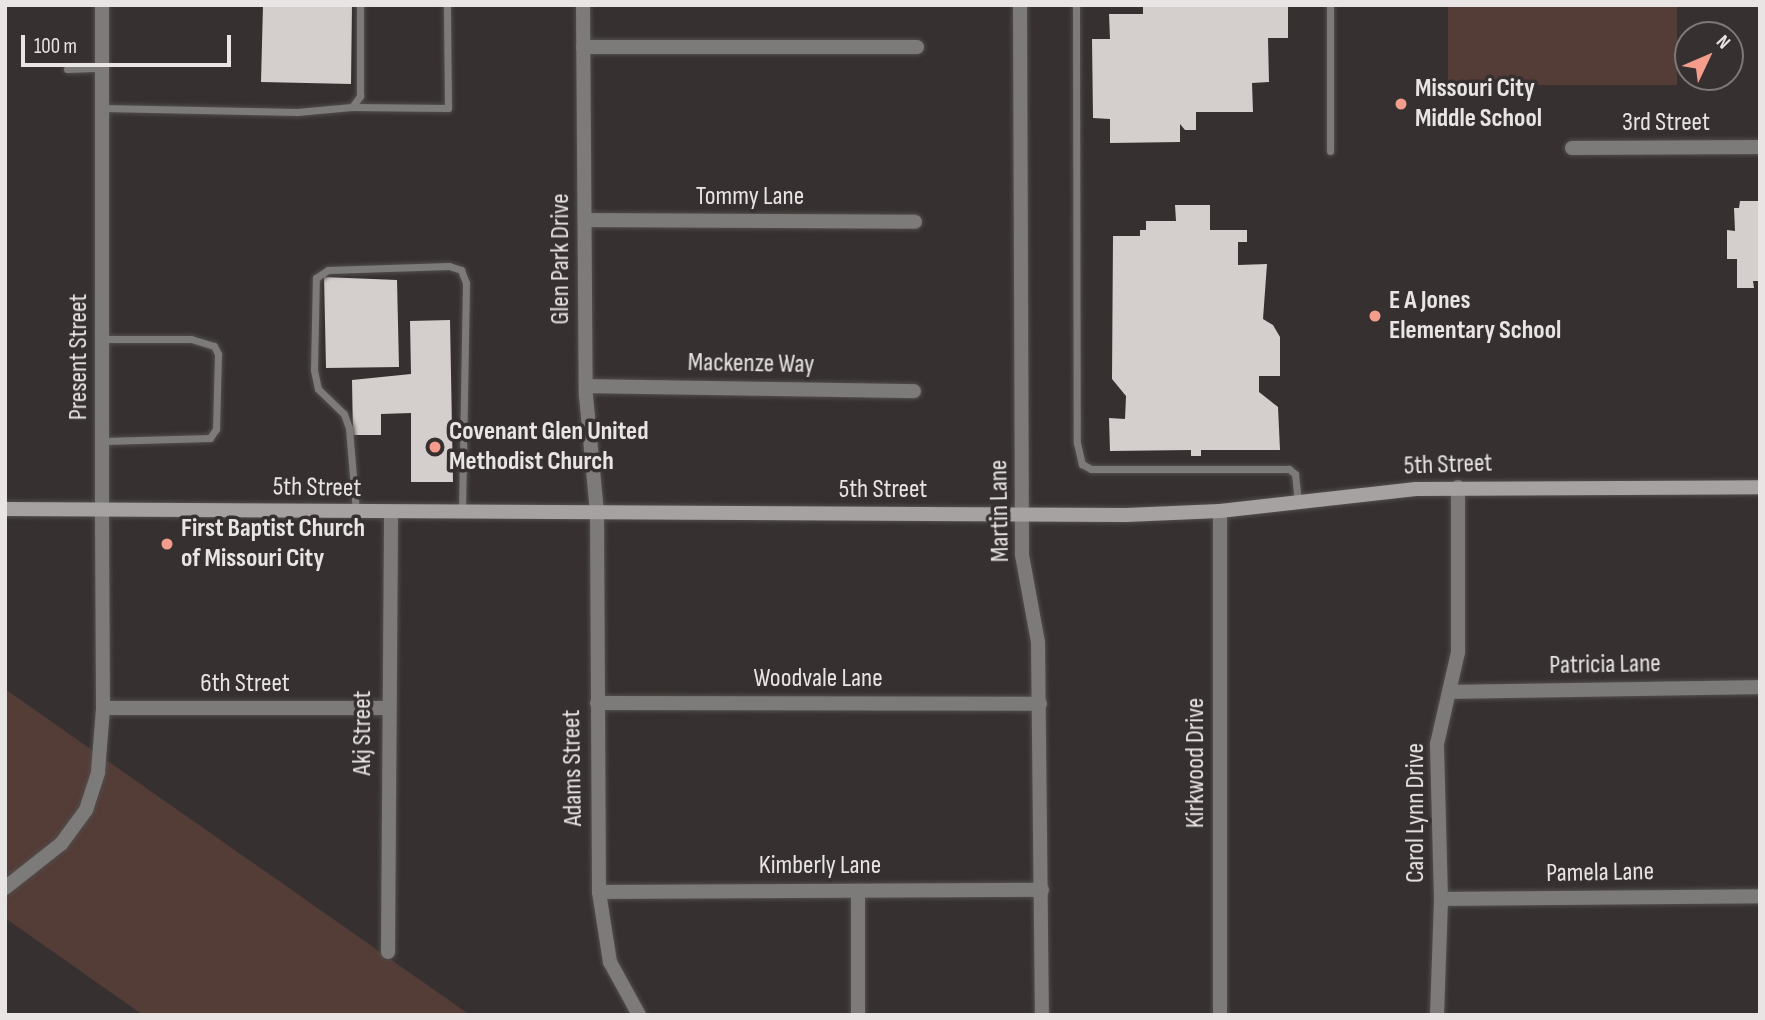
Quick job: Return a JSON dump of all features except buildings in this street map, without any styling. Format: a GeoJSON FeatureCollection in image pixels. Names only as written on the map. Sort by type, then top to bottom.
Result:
{"type":"FeatureCollection","features":[{"type":"Feature","properties":{"kind":"main road","name":"5th Street"},"geometry":{"type":"LineString","coordinates":[[5,509],[1024,515],[1220,511],[1458,487],[1760,487]]}},
{"type":"Feature","properties":{"kind":"street","name":"Present Street"},"geometry":{"type":"LineString","coordinates":[[5,888],[61,844],[86,810],[98,772],[103,708],[102,5]]}},
{"type":"Feature","properties":{"kind":"street","name":"Glen Park Drive"},"geometry":{"type":"LineString","coordinates":[[583,5],[586,386],[597,513]]}},
{"type":"Feature","properties":{"kind":"street","name":"Martin Lane"},"geometry":{"type":"LineString","coordinates":[[1020,5],[1024,515],[1022,555],[1038,642],[1042,1015]]}},
{"type":"Feature","properties":{"kind":"street"},"geometry":{"type":"LineString","coordinates":[[583,47],[918,47]]}},
{"type":"Feature","properties":{"kind":"street","name":"3rd Street"},"geometry":{"type":"LineString","coordinates":[[1572,148],[1760,148]]}},
{"type":"Feature","properties":{"kind":"street","name":"Tommy Lane"},"geometry":{"type":"LineString","coordinates":[[585,220],[915,222]]}},
{"type":"Feature","properties":{"kind":"street","name":"Mackenze Way"},"geometry":{"type":"LineString","coordinates":[[586,386],[914,391]]}},
{"type":"Feature","properties":{"kind":"street","name":"Carol Lynn Drive"},"geometry":{"type":"LineString","coordinates":[[1437,1015],[1441,899],[1437,744],[1451,692],[1461,603],[1458,487]]}},
{"type":"Feature","properties":{"kind":"street","name":"Kirkwood Drive"},"geometry":{"type":"LineString","coordinates":[[1220,511],[1220,1015]]}},
{"type":"Feature","properties":{"kind":"street","name":"Akj Street"},"geometry":{"type":"LineString","coordinates":[[388,952],[387,709],[391,513]]}},
{"type":"Feature","properties":{"kind":"street","name":"Adams Street"},"geometry":{"type":"LineString","coordinates":[[597,513],[599,892],[610,962],[639,1015]]}},
{"type":"Feature","properties":{"kind":"street","name":"Patricia Lane"},"geometry":{"type":"LineString","coordinates":[[1451,692],[1760,687]]}},
{"type":"Feature","properties":{"kind":"street","name":"Woodvale Lane"},"geometry":{"type":"LineString","coordinates":[[597,703],[1040,704]]}},
{"type":"Feature","properties":{"kind":"street","name":"6th Street"},"geometry":{"type":"LineString","coordinates":[[103,708],[387,709]]}},
{"type":"Feature","properties":{"kind":"street","name":"Kimberly Lane"},"geometry":{"type":"LineString","coordinates":[[599,892],[1042,890]]}},
{"type":"Feature","properties":{"kind":"street"},"geometry":{"type":"LineString","coordinates":[[858,891],[858,1015]]}},
{"type":"Feature","properties":{"kind":"street","name":"Pamela Lane"},"geometry":{"type":"LineString","coordinates":[[1441,899],[1760,895]]}},
{"type":"Feature","properties":{"kind":"lane"},"geometry":{"type":"LineString","coordinates":[[352,107],[360,96],[360,5]]}},
{"type":"Feature","properties":{"kind":"lane"},"geometry":{"type":"LineString","coordinates":[[103,108],[297,112],[352,107],[448,108],[447,5]]}},
{"type":"Feature","properties":{"kind":"lane"},"geometry":{"type":"LineString","coordinates":[[1076,5],[1077,443],[1082,464],[1091,469],[1289,469],[1295,474],[1298,502]]}},
{"type":"Feature","properties":{"kind":"lane"},"geometry":{"type":"LineString","coordinates":[[1330,151],[1331,5]]}},
{"type":"Feature","properties":{"kind":"lane"},"geometry":{"type":"LineString","coordinates":[[66,69],[103,68]]}},
{"type":"Feature","properties":{"kind":"lane"},"geometry":{"type":"LineString","coordinates":[[356,513],[349,428],[344,414],[318,389],[314,370],[316,278],[328,270],[449,266],[461,270],[466,282],[462,513]]}},
{"type":"Feature","properties":{"kind":"lane"},"geometry":{"type":"LineString","coordinates":[[103,339],[191,339],[214,346],[218,354],[216,429],[210,438],[104,440]]}},
{"type":"Feature","properties":{"kind":"shaded area"},"geometry":{"type":"Polygon","coordinates":[[[1448,5],[1677,5],[1677,21],[1674,21],[1674,85],[1448,85],[1448,5]]]}},
{"type":"Feature","properties":{"kind":"shaded area"},"geometry":{"type":"Polygon","coordinates":[[[5,689],[470,1015],[143,1015],[5,918],[5,689]]]}},
{"type":"Feature","properties":{"kind":"place","name":"Missouri City Middle School"},"geometry":{"type":"Point","coordinates":[1401,104]}},
{"type":"Feature","properties":{"kind":"place","name":"E A Jones Elementary School"},"geometry":{"type":"Point","coordinates":[1375,316]}},
{"type":"Feature","properties":{"kind":"place","name":"Covenant Glen United Methodist Church"},"geometry":{"type":"Point","coordinates":[435,447]}},
{"type":"Feature","properties":{"kind":"place","name":"First Baptist Church of Missouri City"},"geometry":{"type":"Point","coordinates":[167,544]}}]}
